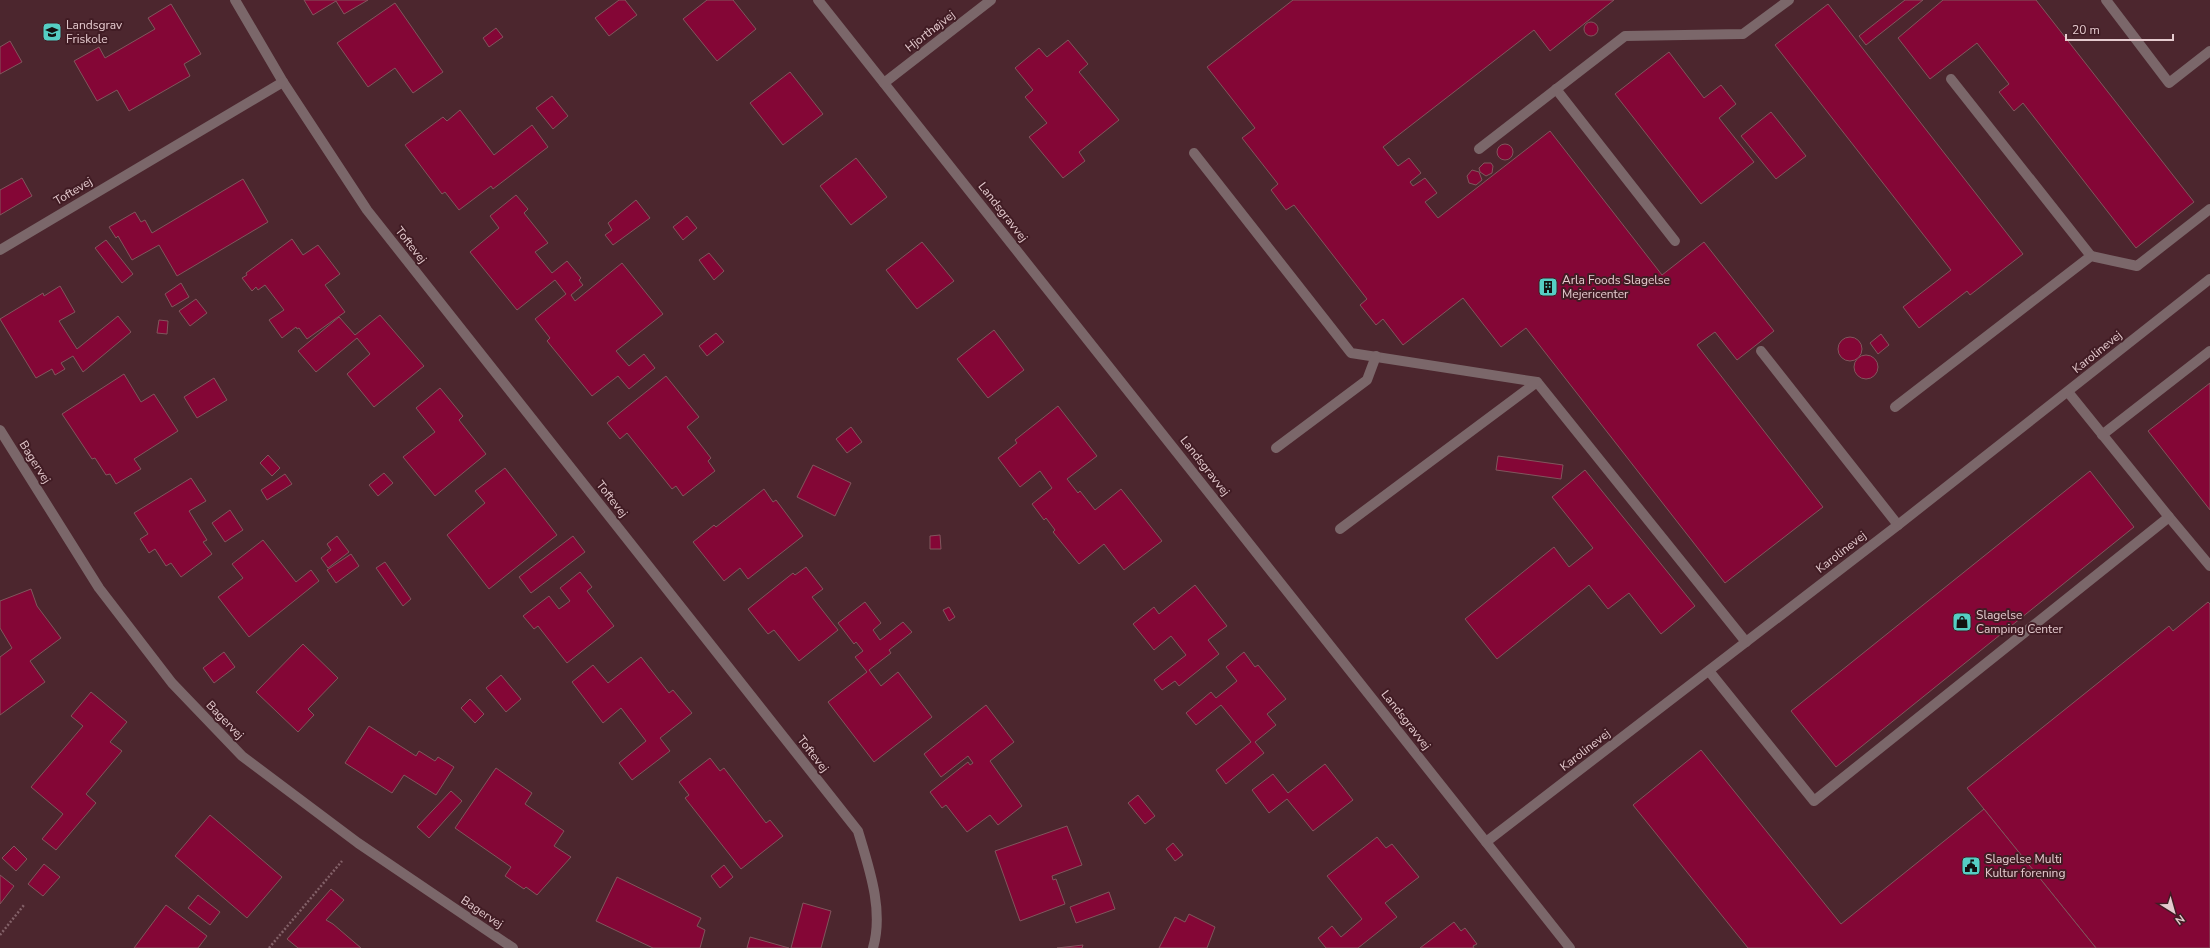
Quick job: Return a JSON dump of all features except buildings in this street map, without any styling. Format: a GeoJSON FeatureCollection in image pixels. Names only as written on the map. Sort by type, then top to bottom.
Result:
{"type":"FeatureCollection","features":[{"type":"Feature","properties":{"kind":"street","name":"Toftevej"},"geometry":{"type":"LineString","coordinates":[[235,0],[283,82],[367,210],[858,831],[874,884],[877,934],[873,948]]}},
{"type":"Feature","properties":{"kind":"street","name":"Landsgravvej"},"geometry":{"type":"LineString","coordinates":[[818,0],[1570,948]]}},
{"type":"Feature","properties":{"kind":"street","name":"Hjorthøjvej"},"geometry":{"type":"LineString","coordinates":[[884,83],[991,0]]}},
{"type":"Feature","properties":{"kind":"street"},"geometry":{"type":"LineString","coordinates":[[1479,149],[1625,36],[1743,34],[1789,0]]}},
{"type":"Feature","properties":{"kind":"street"},"geometry":{"type":"LineString","coordinates":[[2106,0],[2169,82],[2210,51]]}},
{"type":"Feature","properties":{"kind":"street"},"geometry":{"type":"LineString","coordinates":[[1951,79],[2091,256],[2137,266],[2210,209]]}},
{"type":"Feature","properties":{"kind":"street","name":"Toftevej"},"geometry":{"type":"LineString","coordinates":[[0,250],[283,82]]}},
{"type":"Feature","properties":{"kind":"street"},"geometry":{"type":"LineString","coordinates":[[1556,89],[1675,241]]}},
{"type":"Feature","properties":{"kind":"street"},"geometry":{"type":"LineString","coordinates":[[1194,153],[1351,353],[1537,382],[1746,642]]}},
{"type":"Feature","properties":{"kind":"street"},"geometry":{"type":"LineString","coordinates":[[1895,407],[2091,256]]}},
{"type":"Feature","properties":{"kind":"street","name":"Karolinevej"},"geometry":{"type":"LineString","coordinates":[[1486,842],[2068,392],[2210,279]]}},
{"type":"Feature","properties":{"kind":"street"},"geometry":{"type":"LineString","coordinates":[[1761,351],[1898,524]]}},
{"type":"Feature","properties":{"kind":"street"},"geometry":{"type":"LineString","coordinates":[[2102,435],[2210,351]]}},
{"type":"Feature","properties":{"kind":"street"},"geometry":{"type":"LineString","coordinates":[[1276,448],[1367,380],[1376,356]]}},
{"type":"Feature","properties":{"kind":"street"},"geometry":{"type":"LineString","coordinates":[[1340,529],[1537,382]]}},
{"type":"Feature","properties":{"kind":"street"},"geometry":{"type":"LineString","coordinates":[[2068,392],[2210,566]]}},
{"type":"Feature","properties":{"kind":"street","name":"Bagervej"},"geometry":{"type":"LineString","coordinates":[[0,430],[99,588],[172,683],[242,756],[358,843],[513,948]]}},
{"type":"Feature","properties":{"kind":"street"},"geometry":{"type":"LineString","coordinates":[[1709,670],[1814,801],[2169,517]]}},
{"type":"Feature","properties":{"kind":"path"},"geometry":{"type":"LineString","coordinates":[[269,948],[358,843]]}},
{"type":"Feature","properties":{"kind":"path"},"geometry":{"type":"LineString","coordinates":[[0,935],[24,905]]}},
{"type":"Feature","properties":{"kind":"place","name":"Landsgrav Friskole"},"geometry":{"type":"Point","coordinates":[52,32]}},
{"type":"Feature","properties":{"kind":"place","name":"Arla Foods Slagelse Mejericenter"},"geometry":{"type":"Point","coordinates":[1548,287]}},
{"type":"Feature","properties":{"kind":"place","name":"Slagelse Camping Center"},"geometry":{"type":"Point","coordinates":[1962,622]}},
{"type":"Feature","properties":{"kind":"place","name":"Slagelse Multi Kultur forening"},"geometry":{"type":"Point","coordinates":[1971,866]}}]}
